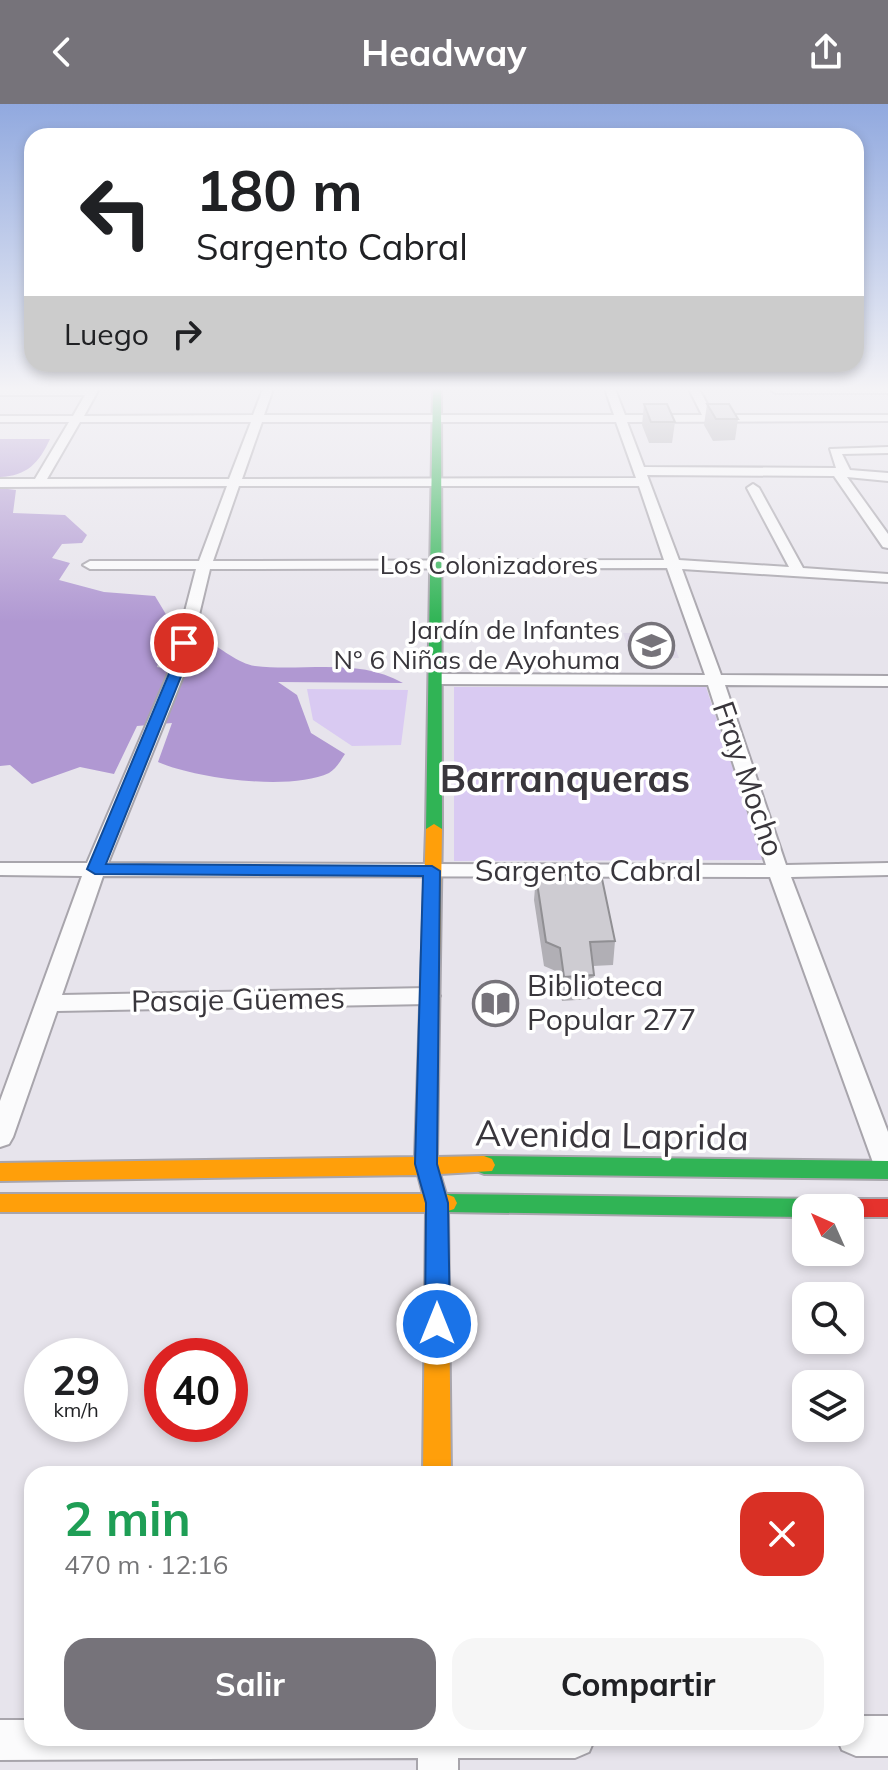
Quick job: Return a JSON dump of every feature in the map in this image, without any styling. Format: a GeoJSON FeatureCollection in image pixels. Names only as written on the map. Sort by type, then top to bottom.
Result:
{"type":"FeatureCollection","features":[{"type":"Feature","properties":{"kind":"street"},"geometry":{"type":"LineString","coordinates":[[39,483],[48,467]]}},
{"type":"Feature","properties":{"kind":"street"},"geometry":{"type":"LineString","coordinates":[[0,1137],[95,869],[178,669],[204,566],[238,467]]}},
{"type":"Feature","properties":{"kind":"street"},"geometry":{"type":"LineString","coordinates":[[435,467],[437,679],[426,1164],[437,1203],[437,1466]]}},
{"type":"Feature","properties":{"kind":"street","name":"Fray Mocho"},"geometry":{"type":"LineString","coordinates":[[638,467],[888,1169]]}},
{"type":"Feature","properties":{"kind":"street"},"geometry":{"type":"LineString","coordinates":[[838,472],[844,469],[843,467]]}},
{"type":"Feature","properties":{"kind":"street"},"geometry":{"type":"LineString","coordinates":[[0,483],[435,483],[838,472],[888,477]]}},
{"type":"Feature","properties":{"kind":"street"},"geometry":{"type":"LineString","coordinates":[[838,472],[888,544]]}},
{"type":"Feature","properties":{"kind":"street"},"geometry":{"type":"LineString","coordinates":[[753,488],[797,570]]}},
{"type":"Feature","properties":{"kind":"street","name":"Los Colonizadores"},"geometry":{"type":"LineString","coordinates":[[90,565],[672,564],[888,578]]}},
{"type":"Feature","properties":{"kind":"street"},"geometry":{"type":"LineString","coordinates":[[437,679],[888,681]]}},
{"type":"Feature","properties":{"kind":"street","name":"Sargento Cabral"},"geometry":{"type":"LineString","coordinates":[[0,869],[888,869]]}},
{"type":"Feature","properties":{"kind":"street","name":"Pasaje Güemes"},"geometry":{"type":"LineString","coordinates":[[47,1003],[428,996]]}},
{"type":"Feature","properties":{"kind":"street","name":"Avenida Laprida"},"geometry":{"type":"LineString","coordinates":[[0,1172],[426,1164],[888,1169]]}},
{"type":"Feature","properties":{"kind":"street"},"geometry":{"type":"LineString","coordinates":[[0,1203],[437,1203],[792,1208]]}},
{"type":"Feature","properties":{"kind":"street"},"geometry":{"type":"LineString","coordinates":[[864,1208],[888,1208]]}},
{"type":"Feature","properties":{"kind":"street"},"geometry":{"type":"LineString","coordinates":[[864,1736],[888,1736]]}},
{"type":"Feature","properties":{"kind":"street"},"geometry":{"type":"LineString","coordinates":[[0,1740],[24,1740]]}},
{"type":"Feature","properties":{"kind":"street"},"geometry":{"type":"LineString","coordinates":[[438,1746],[438,1770]]}},
{"type":"Feature","properties":{"kind":"shaded area"},"geometry":{"type":"Polygon","coordinates":[[[0,467],[31,467],[18,474],[0,477],[0,467]]]}},
{"type":"Feature","properties":{"kind":"shaded area"},"geometry":{"type":"Polygon","coordinates":[[[0,488],[16,490],[13,513],[65,515],[87,535],[82,543],[62,544],[52,558],[70,563],[59,580],[104,592],[155,596],[170,621],[157,667],[188,673],[205,639],[249,665],[368,670],[403,683],[278,682],[297,695],[311,733],[345,754],[332,771],[312,778],[244,781],[196,773],[158,762],[172,723],[137,726],[114,774],[80,767],[32,784],[10,765],[0,766],[0,488]]]}},
{"type":"Feature","properties":{"kind":"shaded area","name":"Jardín de Infantes N° 6 Niñas de Ayohuma"},"geometry":{"type":"Polygon","coordinates":[[[669,632],[679,658],[632,659],[623,633],[669,632]]]}},
{"type":"Feature","properties":{"kind":"shaded area"},"geometry":{"type":"Polygon","coordinates":[[[454,687],[706,687],[763,860],[454,861],[454,687]]]}},
{"type":"Feature","properties":{"kind":"shaded area"},"geometry":{"type":"Polygon","coordinates":[[[307,689],[408,690],[401,745],[352,746],[313,720],[307,689]]]}},
{"type":"Feature","properties":{"kind":"building"},"geometry":{"type":"Polygon","coordinates":[[[601,874],[615,941],[590,942],[594,975],[564,977],[560,948],[546,942],[536,876],[601,874]]]}},
{"type":"Feature","properties":{"kind":"traffic: fast"},"geometry":{"type":"LineString","coordinates":[[434,829],[436,467]]}},
{"type":"Feature","properties":{"kind":"traffic: fast"},"geometry":{"type":"LineString","coordinates":[[484,1165],[888,1170]]}},
{"type":"Feature","properties":{"kind":"traffic: fast"},"geometry":{"type":"LineString","coordinates":[[446,1203],[792,1208]]}},
{"type":"Feature","properties":{"kind":"traffic: slow"},"geometry":{"type":"LineString","coordinates":[[434,829],[426,1164],[437,1203],[437,1466]]}},
{"type":"Feature","properties":{"kind":"traffic: slow"},"geometry":{"type":"LineString","coordinates":[[0,1172],[484,1165]]}},
{"type":"Feature","properties":{"kind":"traffic: slow"},"geometry":{"type":"LineString","coordinates":[[0,1203],[446,1203]]}},
{"type":"Feature","properties":{"kind":"traffic: jam"},"geometry":{"type":"LineString","coordinates":[[864,1208],[888,1208]]}},
{"type":"Feature","properties":{"kind":"place","name":"Jardín de Infantes N° 6 Niñas de Ayohuma"},"geometry":{"type":"Point","coordinates":[651,645]}},
{"type":"Feature","properties":{"kind":"place","name":"Biblioteca Popular 277"},"geometry":{"type":"Point","coordinates":[496,1003]}},
{"type":"Feature","properties":{"kind":"district","name":"Barranqueras"},"geometry":{"type":"Point","coordinates":[565,779]}},
{"type":"Feature","properties":{"kind":"route"},"geometry":{"type":"LineString","coordinates":[[184,643],[178,669],[95,869],[432,871],[426,1164],[437,1203],[437,1324]]}}]}
